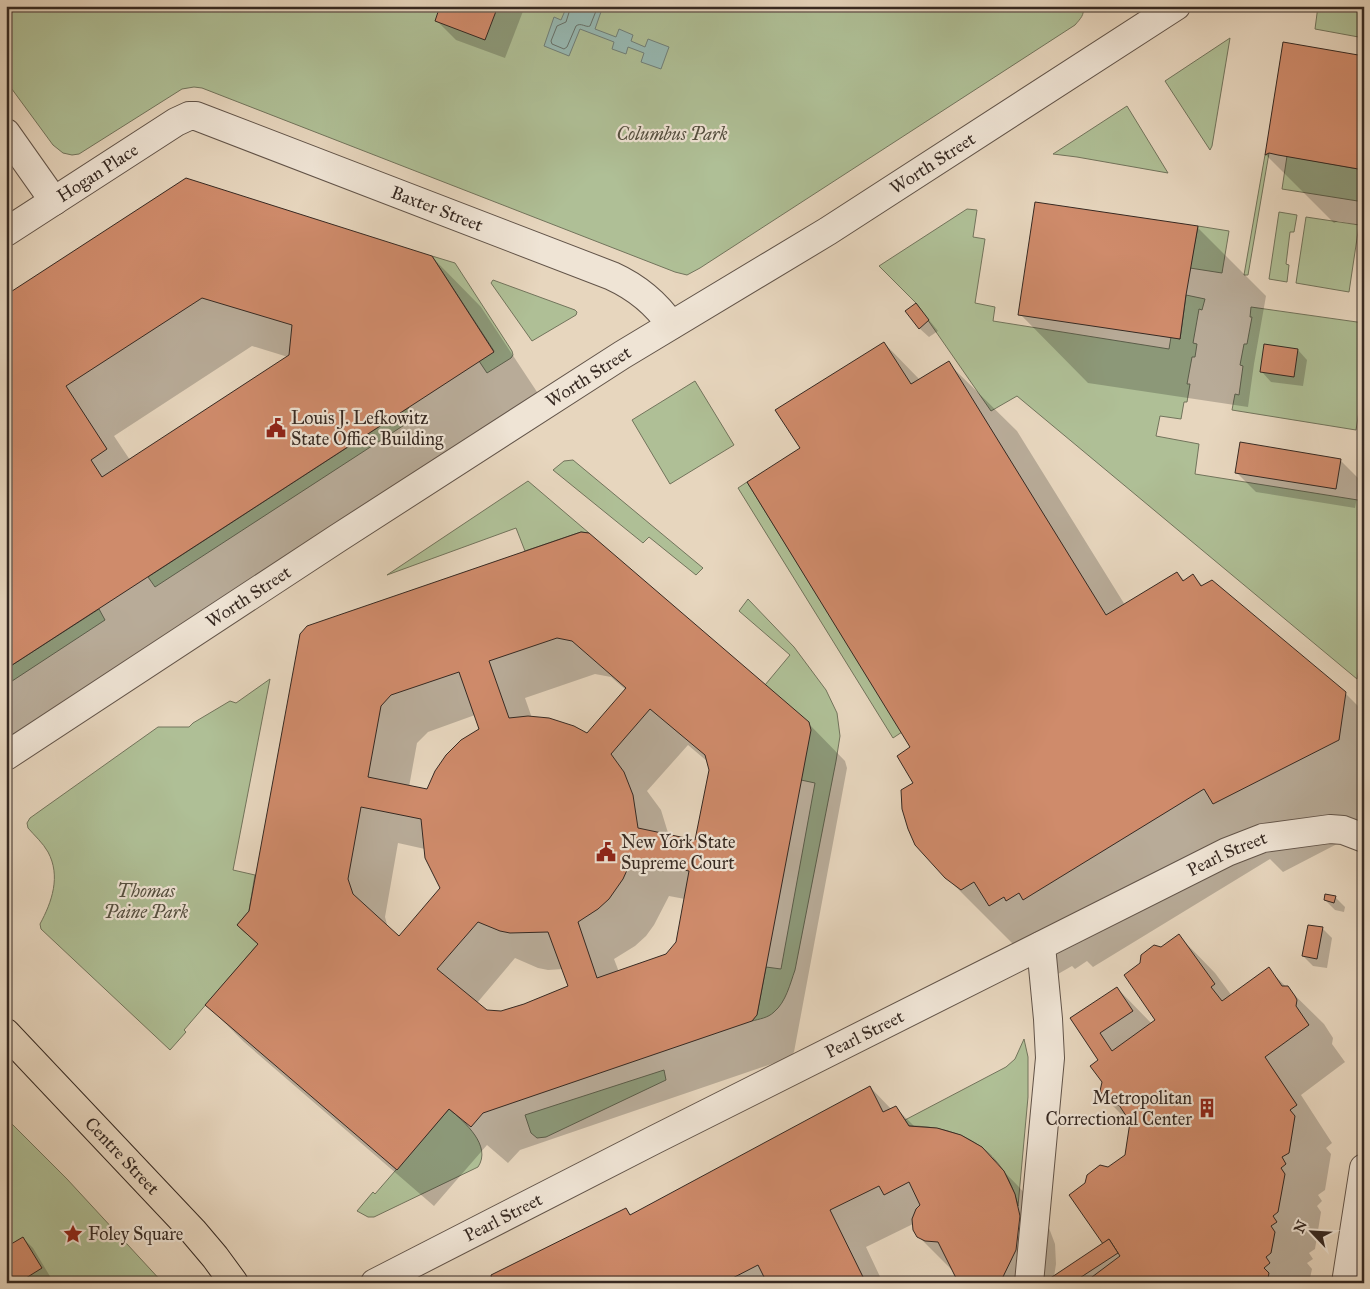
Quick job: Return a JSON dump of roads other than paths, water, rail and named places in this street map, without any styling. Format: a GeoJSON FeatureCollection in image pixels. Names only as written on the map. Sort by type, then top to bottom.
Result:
{"type":"FeatureCollection","features":[{"type":"Feature","properties":{"kind":"main road","name":"Centre Street"},"geometry":{"type":"LineString","coordinates":[[6,1033],[193,1231],[234,1283]]}},
{"type":"Feature","properties":{"kind":"street","name":"Worth Street"},"geometry":{"type":"LineString","coordinates":[[6,756],[338,538],[671,325],[828,230],[1157,10]]}},
{"type":"Feature","properties":{"kind":"street","name":"Baxter Street"},"geometry":{"type":"LineString","coordinates":[[189,116],[202,118],[612,276],[625,282],[656,304],[671,325]]}},
{"type":"Feature","properties":{"kind":"street","name":"Hogan Place"},"geometry":{"type":"LineString","coordinates":[[6,232],[176,122],[189,116]]}},
{"type":"Feature","properties":{"kind":"street"},"geometry":{"type":"LineString","coordinates":[[6,133],[54,201]]}},
{"type":"Feature","properties":{"kind":"street","name":"Pearl Street"},"geometry":{"type":"LineString","coordinates":[[375,1283],[1227,852],[1263,838],[1330,829],[1343,830],[1364,838]]}},
{"type":"Feature","properties":{"kind":"street"},"geometry":{"type":"LineString","coordinates":[[1029,1283],[1050,1058],[1041,946]]}},
{"type":"Feature","properties":{"kind":"street"},"geometry":{"type":"LineString","coordinates":[[1346,1283],[1364,1168]]}},
{"type":"Feature","properties":{"kind":"water"},"geometry":{"type":"Polygon","coordinates":[[[567,6],[603,6],[595,29],[616,37],[619,29],[633,35],[631,41],[645,47],[648,39],[669,47],[661,69],[641,62],[644,53],[628,47],[626,54],[612,49],[614,42],[580,29],[569,56],[544,46],[554,17],[561,20],[567,6]]]}},
{"type":"Feature","properties":{"kind":"place","name":"Louis J. Lefkowitz State Office Building"},"geometry":{"type":"Point","coordinates":[276,428]}},
{"type":"Feature","properties":{"kind":"place","name":"New York State Supreme Court"},"geometry":{"type":"Point","coordinates":[606,852]}},
{"type":"Feature","properties":{"kind":"place","name":"Metropolitan Correctional Center"},"geometry":{"type":"Point","coordinates":[1207,1108]}},
{"type":"Feature","properties":{"kind":"place","name":"Foley Square"},"geometry":{"type":"Point","coordinates":[73,1234]}},
{"type":"Feature","properties":{"kind":"park label","name":"Columbus Park"},"geometry":{"type":"Point","coordinates":[672,134]}},
{"type":"Feature","properties":{"kind":"park label","name":"Thomas Paine Park"},"geometry":{"type":"Point","coordinates":[146,901]}}]}
